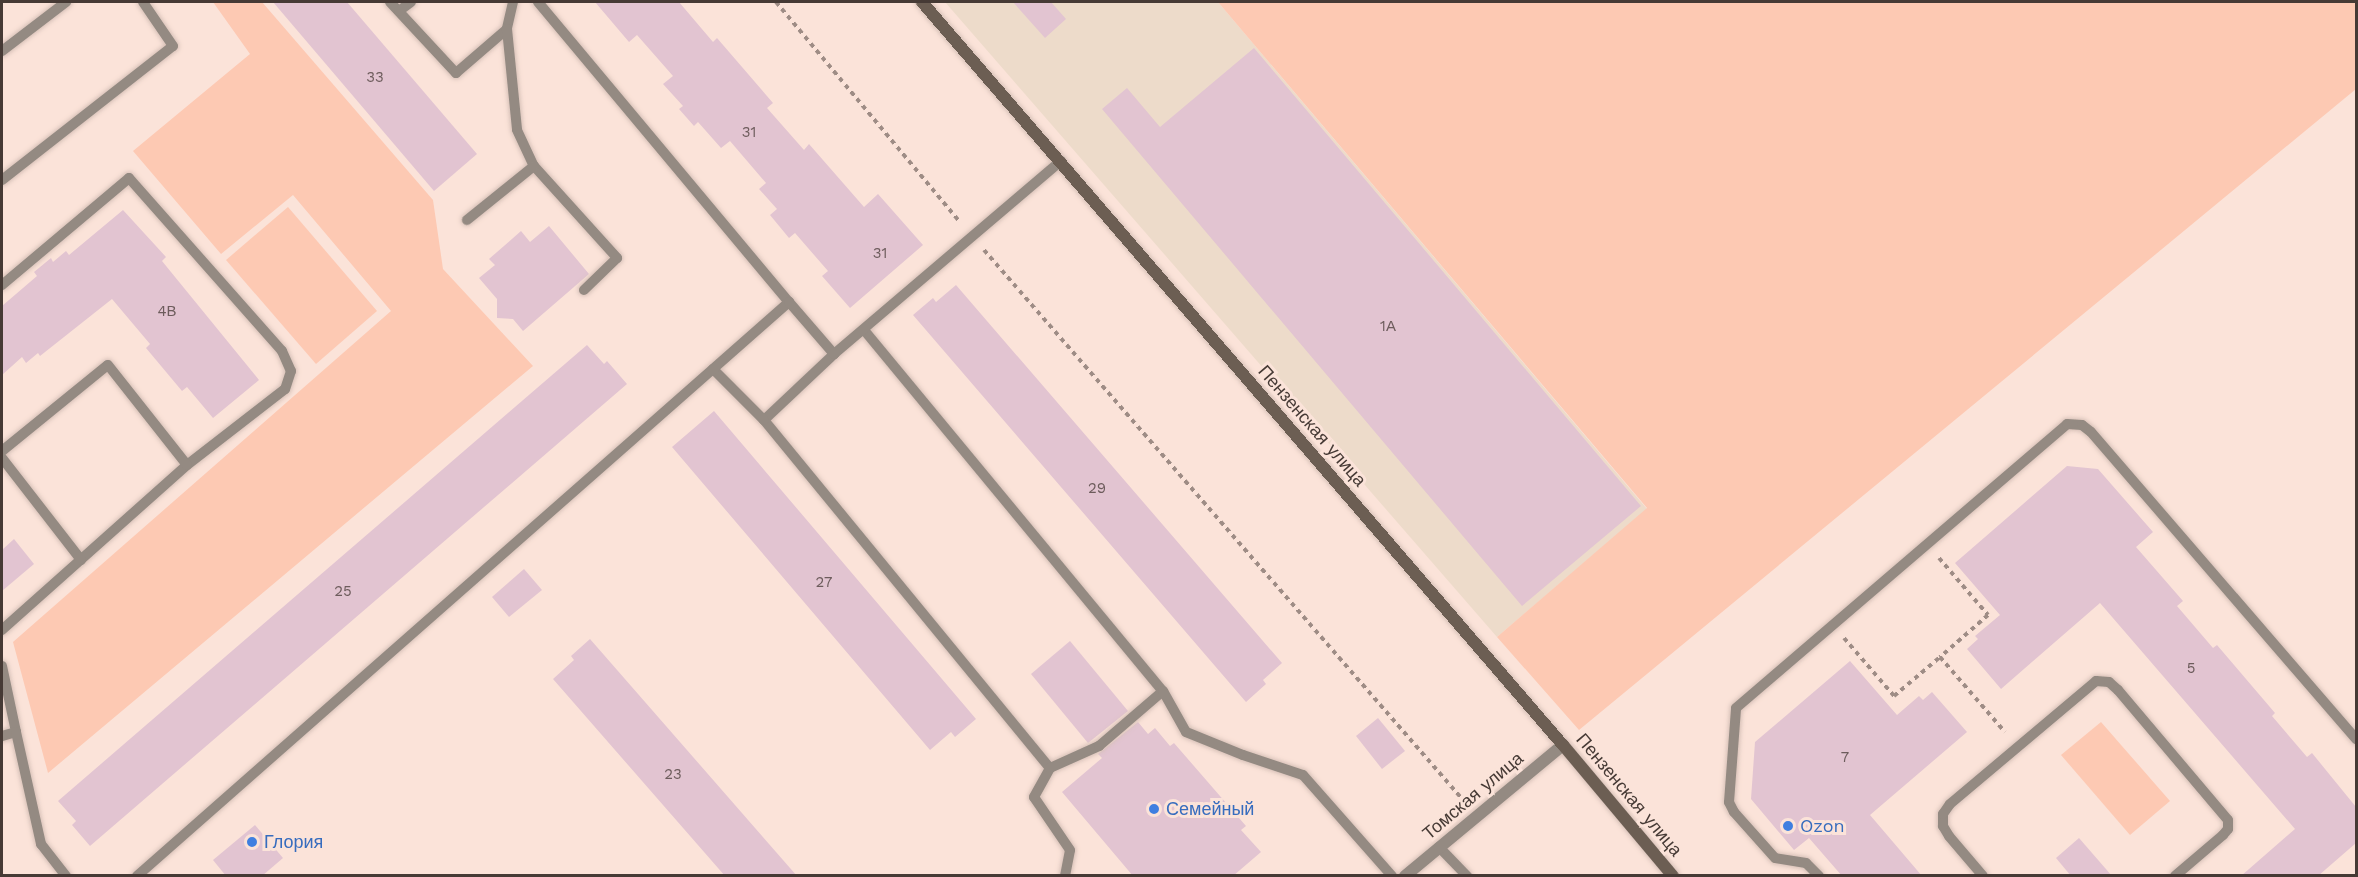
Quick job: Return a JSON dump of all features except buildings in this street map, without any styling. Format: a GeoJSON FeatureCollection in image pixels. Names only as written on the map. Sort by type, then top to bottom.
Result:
{"type":"FeatureCollection","features":[{"type":"Feature","properties":{"kind":"street","name":"Пензенская улица"},"geometry":{"type":"LineString","coordinates":[[922,2],[1563,745],[1673,876]]}},
{"type":"Feature","properties":{"kind":"street","name":"Томская улица"},"geometry":{"type":"LineString","coordinates":[[1405,876],[1563,745]]}},
{"type":"Feature","properties":{"kind":"lane"},"geometry":{"type":"LineString","coordinates":[[2,51],[66,2]]}},
{"type":"Feature","properties":{"kind":"lane"},"geometry":{"type":"LineString","coordinates":[[2,180],[173,46],[143,2]]}},
{"type":"Feature","properties":{"kind":"lane"},"geometry":{"type":"LineString","coordinates":[[390,2],[456,73],[507,29]]}},
{"type":"Feature","properties":{"kind":"lane"},"geometry":{"type":"LineString","coordinates":[[399,11],[411,2]]}},
{"type":"Feature","properties":{"kind":"lane"},"geometry":{"type":"LineString","coordinates":[[513,2],[507,29],[518,130],[534,166],[617,258],[584,290]]}},
{"type":"Feature","properties":{"kind":"lane"},"geometry":{"type":"LineString","coordinates":[[538,2],[834,354]]}},
{"type":"Feature","properties":{"kind":"lane"},"geometry":{"type":"LineString","coordinates":[[764,420],[834,354],[1061,161]]}},
{"type":"Feature","properties":{"kind":"lane"},"geometry":{"type":"LineString","coordinates":[[468,220],[534,166]]}},
{"type":"Feature","properties":{"kind":"lane"},"geometry":{"type":"LineString","coordinates":[[2,285],[129,178],[282,351],[291,371],[285,389],[187,465],[2,630]]}},
{"type":"Feature","properties":{"kind":"lane"},"geometry":{"type":"LineString","coordinates":[[137,876],[789,302]]}},
{"type":"Feature","properties":{"kind":"lane"},"geometry":{"type":"LineString","coordinates":[[864,330],[1163,691],[1186,732],[1243,755],[1304,775],[1392,876]]}},
{"type":"Feature","properties":{"kind":"lane"},"geometry":{"type":"LineString","coordinates":[[2,451],[108,365],[187,465]]}},
{"type":"Feature","properties":{"kind":"lane"},"geometry":{"type":"LineString","coordinates":[[713,369],[764,420],[1050,768]]}},
{"type":"Feature","properties":{"kind":"lane"},"geometry":{"type":"LineString","coordinates":[[1819,876],[1806,863],[1775,858],[1734,812],[1729,802],[1736,708],[2067,424],[2082,425],[2091,432],[2356,740]]}},
{"type":"Feature","properties":{"kind":"lane"},"geometry":{"type":"LineString","coordinates":[[2,458],[81,560]]}},
{"type":"Feature","properties":{"kind":"lane"},"geometry":{"type":"LineString","coordinates":[[2,666],[41,844],[66,876]]}},
{"type":"Feature","properties":{"kind":"lane"},"geometry":{"type":"LineString","coordinates":[[1983,876],[1942,826],[1942,814],[1950,804],[2084,688],[2096,681],[2109,681],[2228,820],[2228,829],[2175,876]]}},
{"type":"Feature","properties":{"kind":"lane"},"geometry":{"type":"LineString","coordinates":[[1065,876],[1070,850],[1034,797],[1050,768],[1099,746],[1163,691]]}},
{"type":"Feature","properties":{"kind":"lane"},"geometry":{"type":"LineString","coordinates":[[2,736],[16,732]]}},
{"type":"Feature","properties":{"kind":"lane"},"geometry":{"type":"LineString","coordinates":[[1439,847],[1467,876]]}},
{"type":"Feature","properties":{"kind":"path"},"geometry":{"type":"LineString","coordinates":[[776,2],[973,238],[1477,815]]}},
{"type":"Feature","properties":{"kind":"path"},"geometry":{"type":"LineString","coordinates":[[1832,624],[1894,696],[1940,657],[1988,615],[1926,543]]}},
{"type":"Feature","properties":{"kind":"path"},"geometry":{"type":"LineString","coordinates":[[1940,657],[2017,746]]}},
{"type":"Feature","properties":{"kind":"shaded area"},"geometry":{"type":"Polygon","coordinates":[[[213,2],[262,2],[433,200],[443,269],[533,366],[48,773],[13,642],[391,311],[293,195],[221,254],[133,151],[250,54],[213,2]]]}},
{"type":"Feature","properties":{"kind":"shaded area"},"geometry":{"type":"Polygon","coordinates":[[[945,2],[1218,2],[1647,509],[1497,637],[945,2]]]}},
{"type":"Feature","properties":{"kind":"shaded area"},"geometry":{"type":"Polygon","coordinates":[[[1218,2],[2356,2],[2356,89],[1579,730],[1497,637],[1647,508],[1218,2]]]}},
{"type":"Feature","properties":{"kind":"shaded area"},"geometry":{"type":"Polygon","coordinates":[[[288,207],[377,311],[316,364],[226,260],[288,207]]]}},
{"type":"Feature","properties":{"kind":"shaded area"},"geometry":{"type":"Polygon","coordinates":[[[2101,722],[2170,801],[2130,835],[2061,755],[2101,722]]]}},
{"type":"Feature","properties":{"kind":"place","name":"Семейный"},"geometry":{"type":"Point","coordinates":[1154,809]}},
{"type":"Feature","properties":{"kind":"place","name":"Ozon"},"geometry":{"type":"Point","coordinates":[1788,826]}},
{"type":"Feature","properties":{"kind":"place","name":"Глория"},"geometry":{"type":"Point","coordinates":[252,842]}}]}
